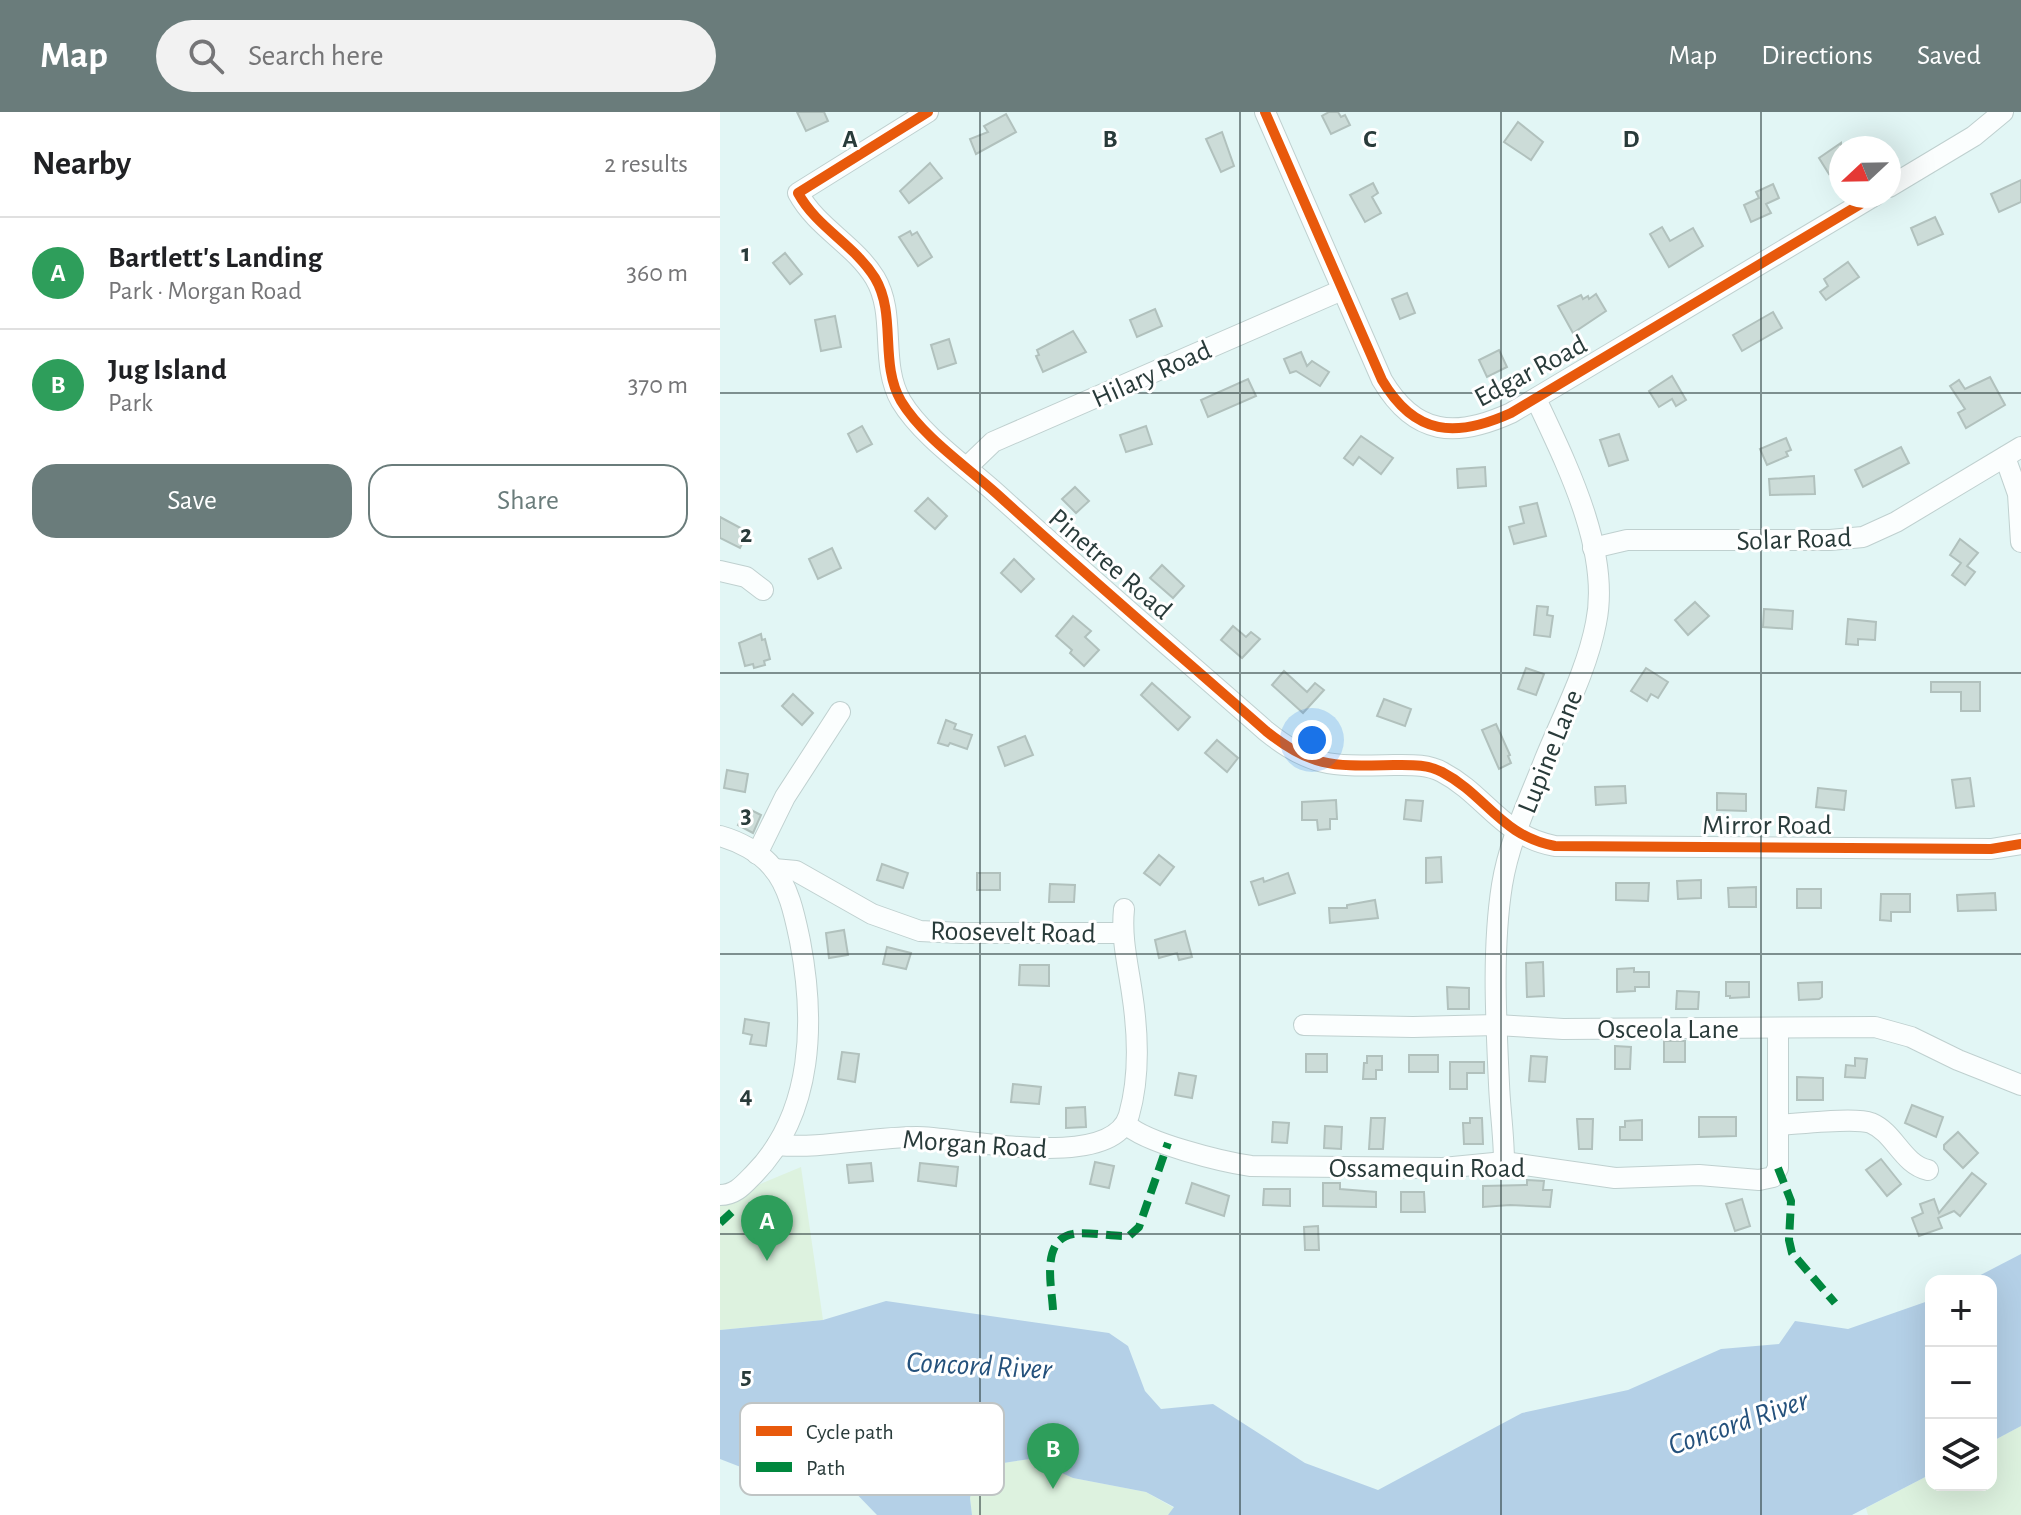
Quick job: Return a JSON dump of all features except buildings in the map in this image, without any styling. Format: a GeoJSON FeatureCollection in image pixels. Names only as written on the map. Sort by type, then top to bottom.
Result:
{"type":"FeatureCollection","features":[{"type":"Feature","properties":{"kind":"street","name":"Pinetree Road"},"geometry":{"type":"LineString","coordinates":[[928,112],[798,193],[816,220],[860,259],[877,281],[885,307],[890,375],[902,403],[922,427],[1290,749],[1326,764],[1429,767],[1453,779],[1516,832]]}},
{"type":"Feature","properties":{"kind":"street","name":"Edgar Road"},"geometry":{"type":"LineString","coordinates":[[1265,112],[1382,380],[1401,408],[1429,426],[1461,429],[1495,420],[1536,399],[1854,208]]}},
{"type":"Feature","properties":{"kind":"street"},"geometry":{"type":"LineString","coordinates":[[1901,180],[1974,136],[2003,112]]}},
{"type":"Feature","properties":{"kind":"street"},"geometry":{"type":"LineString","coordinates":[[2012,112],[2021,121]]}},
{"type":"Feature","properties":{"kind":"street","name":"Hilary Road"},"geometry":{"type":"LineString","coordinates":[[967,467],[993,442],[1342,290]]}},
{"type":"Feature","properties":{"kind":"street","name":"Lupine Lane"},"geometry":{"type":"LineString","coordinates":[[1504,1162],[1497,1025],[1500,908],[1505,869],[1516,832],[1592,641],[1599,602],[1593,548],[1568,471],[1536,399]]}},
{"type":"Feature","properties":{"kind":"street"},"geometry":{"type":"LineString","coordinates":[[2013,452],[2021,542]]}},
{"type":"Feature","properties":{"kind":"street","name":"Solar Road"},"geometry":{"type":"LineString","coordinates":[[1593,548],[1627,540],[1830,540],[1863,537],[1896,522],[2013,452]]}},
{"type":"Feature","properties":{"kind":"street"},"geometry":{"type":"LineString","coordinates":[[720,571],[746,577],[763,590]]}},
{"type":"Feature","properties":{"kind":"street"},"geometry":{"type":"LineString","coordinates":[[757,854],[785,797],[840,712]]}},
{"type":"Feature","properties":{"kind":"street","name":"Mirror Road"},"geometry":{"type":"LineString","coordinates":[[1516,832],[1533,842],[1555,846],[1991,849],[2021,844]]}},
{"type":"Feature","properties":{"kind":"street"},"geometry":{"type":"LineString","coordinates":[[720,836],[757,854],[774,869],[785,889],[798,928],[809,1003],[807,1046],[794,1110],[777,1145],[739,1190],[720,1195]]}},
{"type":"Feature","properties":{"kind":"street","name":"Roosevelt Road"},"geometry":{"type":"LineString","coordinates":[[774,869],[796,871],[872,914],[920,931],[1123,933]]}},
{"type":"Feature","properties":{"kind":"street"},"geometry":{"type":"LineString","coordinates":[[1124,909],[1123,933],[1137,1036],[1135,1078],[1126,1124]]}},
{"type":"Feature","properties":{"kind":"street","name":"Osceola Lane"},"geometry":{"type":"LineString","coordinates":[[1304,1025],[1497,1025],[1563,1029],[1875,1027],[1893,1030],[2021,1085]]}},
{"type":"Feature","properties":{"kind":"street"},"geometry":{"type":"LineString","coordinates":[[1778,1028],[1778,1125],[1871,1123],[1885,1133],[1915,1166],[1928,1170]]}},
{"type":"Feature","properties":{"kind":"street","name":"Morgan Road"},"geometry":{"type":"LineString","coordinates":[[777,1145],[919,1137],[1020,1148],[1060,1148],[1106,1139],[1126,1124]]}},
{"type":"Feature","properties":{"kind":"street","name":"Ossamequin Road"},"geometry":{"type":"LineString","coordinates":[[1126,1124],[1144,1136],[1251,1166],[1434,1169],[1504,1162],[1597,1176],[1699,1175],[1759,1180],[1773,1177],[1778,1168],[1778,1125]]}},
{"type":"Feature","properties":{"kind":"green space"},"geometry":{"type":"Polygon","coordinates":[[[801,1167],[823,1320],[720,1330],[720,1201],[801,1167]]]}},
{"type":"Feature","properties":{"kind":"green space"},"geometry":{"type":"Polygon","coordinates":[[[2021,1426],[2021,1515],[1868,1515],[1866,1508],[1925,1477],[1925,1491],[1997,1491],[1997,1439],[2021,1426]]]}},
{"type":"Feature","properties":{"kind":"green space"},"geometry":{"type":"Polygon","coordinates":[[[1030,1459],[1073,1478],[1146,1492],[1174,1508],[1168,1515],[972,1515],[971,1495],[1004,1495],[1004,1463],[1030,1459]]]}},
{"type":"Feature","properties":{"kind":"water"},"geometry":{"type":"Polygon","coordinates":[[[2021,1254],[2021,1426],[1997,1439],[1997,1275],[1981,1275],[2021,1254]]]}},
{"type":"Feature","properties":{"kind":"water","name":"Concord River"},"geometry":{"type":"Polygon","coordinates":[[[886,1301],[1109,1333],[1128,1346],[1145,1391],[1161,1409],[1213,1404],[1305,1463],[1378,1490],[1522,1413],[1628,1390],[1721,1349],[1779,1344],[1795,1321],[1848,1329],[1925,1302],[1925,1477],[1852,1515],[1168,1515],[1174,1507],[1146,1492],[1073,1478],[1030,1459],[1004,1463],[1004,1403],[740,1403],[740,1467],[720,1459],[720,1330],[823,1320],[886,1301]]]}},
{"type":"Feature","properties":{"kind":"water"},"geometry":{"type":"Polygon","coordinates":[[[858,1495],[971,1495],[972,1515],[877,1515],[858,1495]]]}},
{"type":"Feature","properties":{"kind":"marked path"},"geometry":{"type":"LineString","coordinates":[[1053,1310],[1050,1266],[1056,1245],[1073,1234],[1129,1236],[1139,1227],[1168,1143]]}},
{"type":"Feature","properties":{"kind":"marked path"},"geometry":{"type":"LineString","coordinates":[[1778,1168],[1791,1201],[1789,1240],[1792,1253],[1835,1303]]}},
{"type":"Feature","properties":{"kind":"marked path"},"geometry":{"type":"LineString","coordinates":[[720,1223],[733,1211]]}},
{"type":"Feature","properties":{"kind":"cycle path"},"geometry":{"type":"LineString","coordinates":[[928,112],[798,193],[815,216],[857,255],[882,292],[891,371],[901,401],[920,426],[945,450],[1283,743],[1326,763],[1412,765],[1436,769],[1457,781],[1507,824],[1536,841],[1555,846],[1991,849],[2021,844]]}},
{"type":"Feature","properties":{"kind":"cycle path"},"geometry":{"type":"LineString","coordinates":[[1265,112],[1382,380],[1408,412],[1438,427],[1472,426],[1511,413],[1854,208]]}},
{"type":"Feature","properties":{"kind":"place","name":"Bartlett's Landing"},"geometry":{"type":"Point","coordinates":[767,1261]}},
{"type":"Feature","properties":{"kind":"place","name":"Jug Island"},"geometry":{"type":"Point","coordinates":[1053,1489]}}]}
